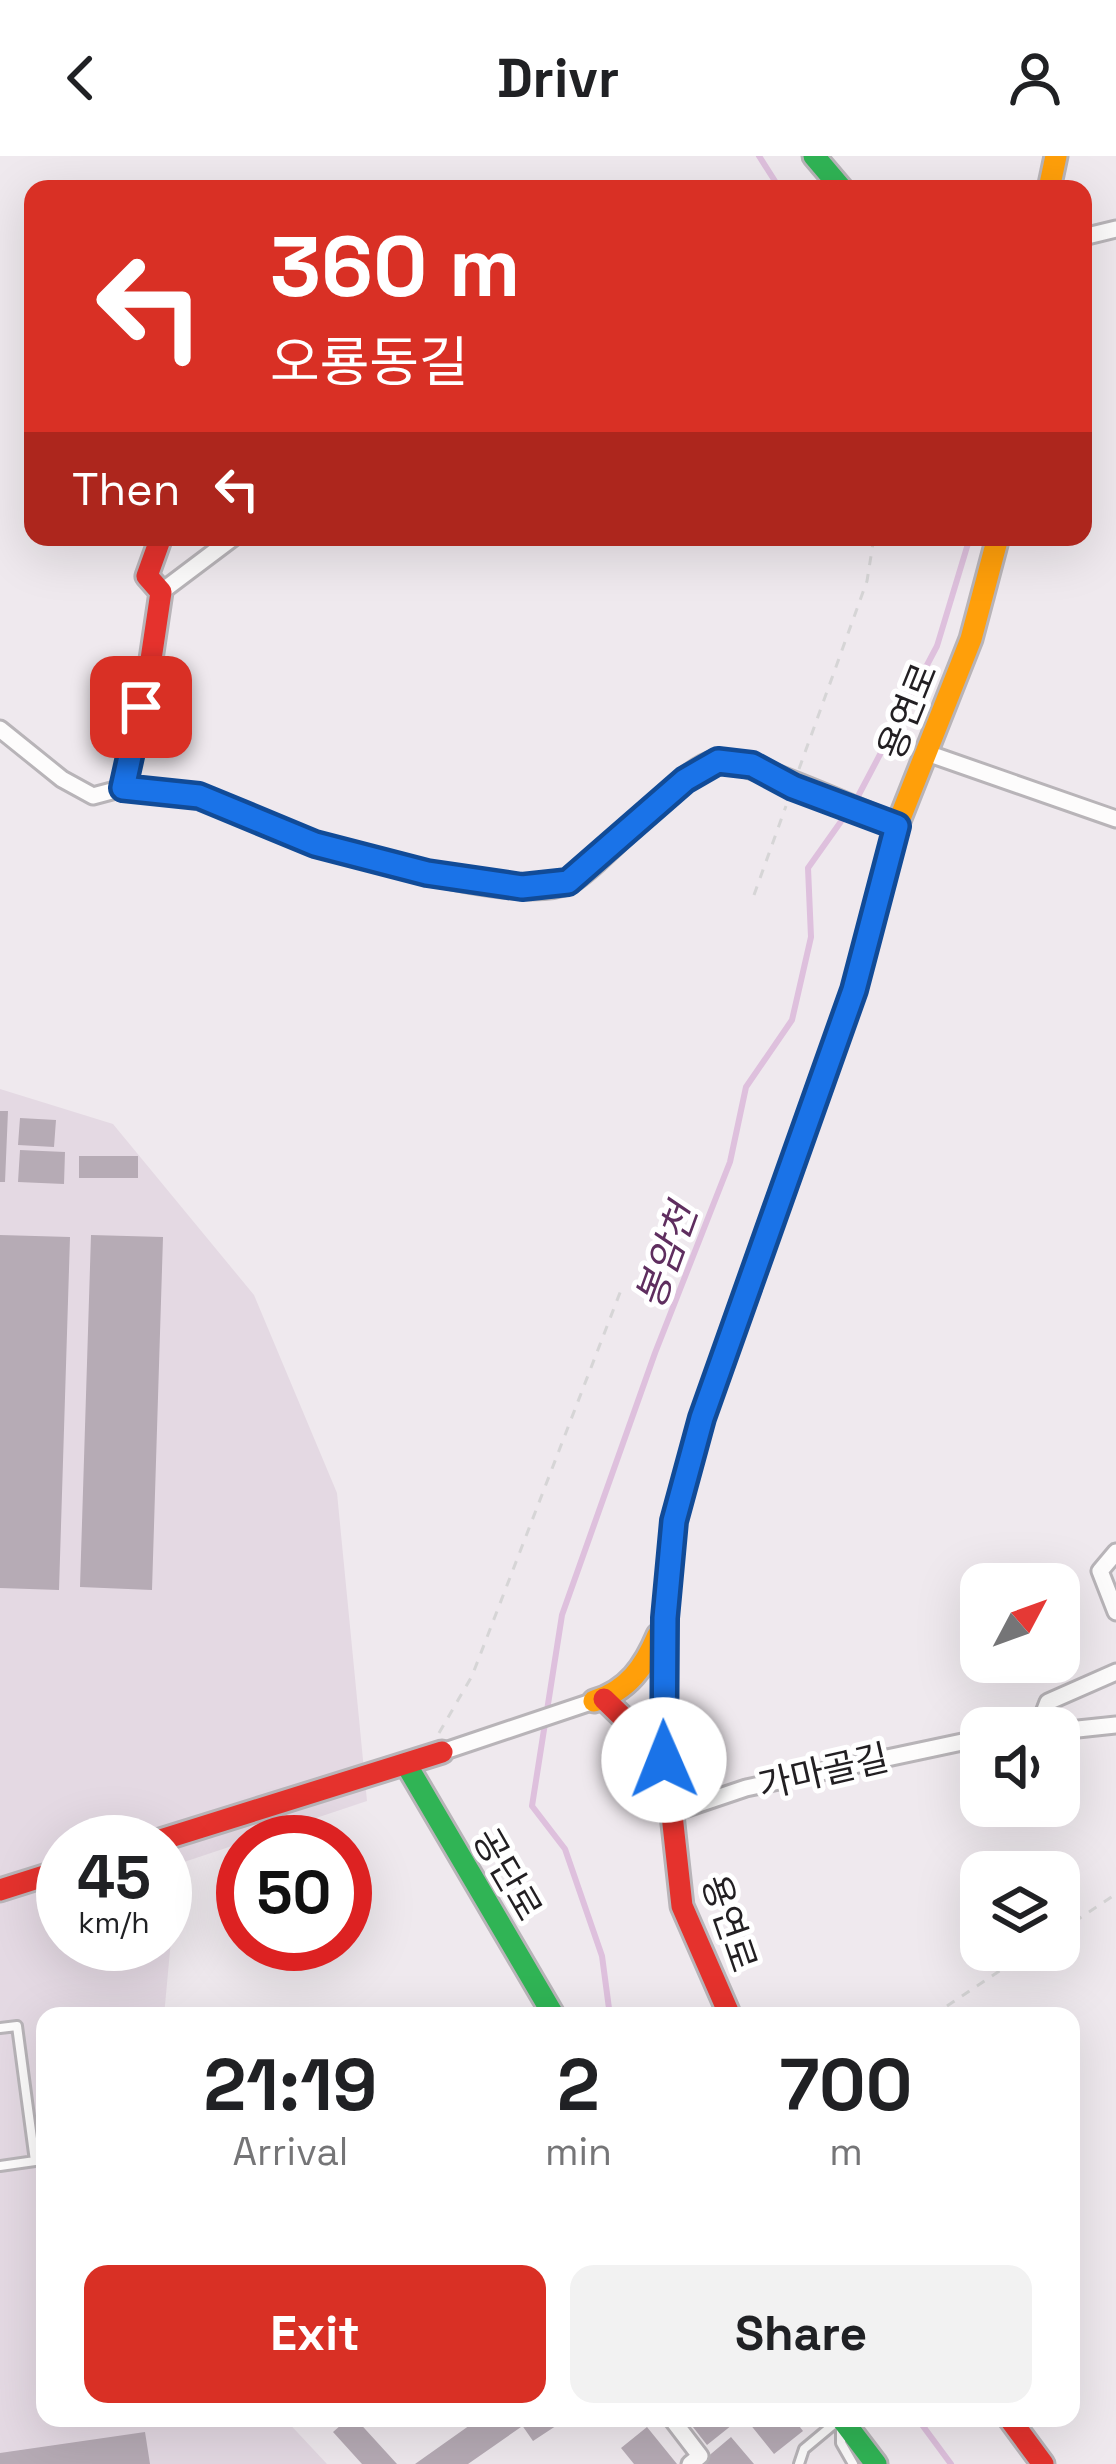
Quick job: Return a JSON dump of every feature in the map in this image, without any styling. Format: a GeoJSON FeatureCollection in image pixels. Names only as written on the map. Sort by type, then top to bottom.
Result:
{"type":"FeatureCollection","features":[{"type":"Feature","properties":{"kind":"street"},"geometry":{"type":"LineString","coordinates":[[814,156],[834,180]]}},
{"type":"Feature","properties":{"kind":"street"},"geometry":{"type":"LineString","coordinates":[[157,546],[147,576],[161,592]]}},
{"type":"Feature","properties":{"kind":"street"},"geometry":{"type":"LineString","coordinates":[[123,788],[161,592],[222,546]]}},
{"type":"Feature","properties":{"kind":"street","name":"용연로"},"geometry":{"type":"LineString","coordinates":[[726,2007],[682,1906],[668,1814],[663,1732],[665,1618],[674,1521],[702,1418],[854,990],[897,826],[934,755],[996,546]]}},
{"type":"Feature","properties":{"kind":"street"},"geometry":{"type":"LineString","coordinates":[[0,729],[62,779],[93,796],[123,788],[199,796],[315,844],[427,873],[522,887],[568,882],[685,780],[718,761],[752,765],[897,826]]}},
{"type":"Feature","properties":{"kind":"street"},"geometry":{"type":"LineString","coordinates":[[934,755],[1116,819]]}},
{"type":"Feature","properties":{"kind":"street"},"geometry":{"type":"LineString","coordinates":[[1116,1552],[1100,1571],[1116,1612]]}},
{"type":"Feature","properties":{"kind":"street"},"geometry":{"type":"LineString","coordinates":[[192,1830],[599,1700],[647,1664],[665,1618]]}},
{"type":"Feature","properties":{"kind":"street"},"geometry":{"type":"LineString","coordinates":[[1046,1707],[1048,1702],[1116,1672]]}},
{"type":"Feature","properties":{"kind":"street"},"geometry":{"type":"LineString","coordinates":[[599,1700],[627,1716],[644,1737],[667,1786]]}},
{"type":"Feature","properties":{"kind":"street"},"geometry":{"type":"LineString","coordinates":[[1080,1729],[1116,1725]]}},
{"type":"Feature","properties":{"kind":"street","name":"가마골길"},"geometry":{"type":"LineString","coordinates":[[668,1814],[746,1788],[960,1742]]}},
{"type":"Feature","properties":{"kind":"street","name":"공단로"},"geometry":{"type":"LineString","coordinates":[[423,1758],[549,2007]]}},
{"type":"Feature","properties":{"kind":"street"},"geometry":{"type":"LineString","coordinates":[[0,1890],[36,1879]]}},
{"type":"Feature","properties":{"kind":"street"},"geometry":{"type":"LineString","coordinates":[[677,2427],[700,2456],[690,2464]]}},
{"type":"Feature","properties":{"kind":"street"},"geometry":{"type":"LineString","coordinates":[[848,2427],[876,2464]]}},
{"type":"Feature","properties":{"kind":"street"},"geometry":{"type":"LineString","coordinates":[[1016,2427],[1043,2464]]}},
{"type":"Feature","properties":{"kind":"lane"},"geometry":{"type":"LineString","coordinates":[[0,2028],[17,2026],[35,2161],[0,2166]]}},
{"type":"Feature","properties":{"kind":"lane"},"geometry":{"type":"LineString","coordinates":[[799,2464],[804,2450],[831,2427]]}},
{"type":"Feature","properties":{"kind":"lane"},"geometry":{"type":"LineString","coordinates":[[841,2427],[842,2443],[853,2464]]}},
{"type":"Feature","properties":{"kind":"path"},"geometry":{"type":"LineString","coordinates":[[754,895],[804,790],[867,581],[873,546]]}},
{"type":"Feature","properties":{"kind":"path"},"geometry":{"type":"LineString","coordinates":[[423,1758],[472,1676],[621,1289]]}},
{"type":"Feature","properties":{"kind":"path"},"geometry":{"type":"LineString","coordinates":[[1080,1918],[1116,1894]]}},
{"type":"Feature","properties":{"kind":"path"},"geometry":{"type":"LineString","coordinates":[[946,2007],[1000,1971]]}},
{"type":"Feature","properties":{"kind":"shaded area"},"geometry":{"type":"Polygon","coordinates":[[[0,1089],[113,1124],[254,1295],[337,1493],[367,1801],[325,1815],[216,1815],[216,1851],[192,1859],[192,1815],[36,1815],[36,1971],[168,1971],[165,2007],[36,2007],[36,2427],[292,2427],[327,2464],[0,2464],[0,1089]]]}},
{"type":"Feature","properties":{"kind":"building"},"geometry":{"type":"Polygon","coordinates":[[[0,1111],[8,1111],[5,1182],[0,1182],[0,1111]]]}},
{"type":"Feature","properties":{"kind":"building"},"geometry":{"type":"Polygon","coordinates":[[[20,1118],[56,1120],[54,1147],[18,1145],[20,1118]]]}},
{"type":"Feature","properties":{"kind":"building"},"geometry":{"type":"Polygon","coordinates":[[[20,1150],[65,1152],[64,1184],[18,1182],[20,1150]]]}},
{"type":"Feature","properties":{"kind":"building"},"geometry":{"type":"Polygon","coordinates":[[[79,1156],[138,1156],[138,1178],[79,1178],[79,1156]]]}},
{"type":"Feature","properties":{"kind":"building"},"geometry":{"type":"Polygon","coordinates":[[[0,1235],[70,1237],[59,1590],[0,1588],[0,1235]]]}},
{"type":"Feature","properties":{"kind":"building"},"geometry":{"type":"Polygon","coordinates":[[[91,1235],[163,1237],[152,1590],[80,1587],[91,1235]]]}},
{"type":"Feature","properties":{"kind":"building"},"geometry":{"type":"Polygon","coordinates":[[[339,2427],[363,2427],[397,2464],[362,2464],[333,2432],[339,2427]]]}},
{"type":"Feature","properties":{"kind":"building"},"geometry":{"type":"Polygon","coordinates":[[[467,2427],[521,2427],[468,2464],[415,2464],[467,2427]]]}},
{"type":"Feature","properties":{"kind":"building"},"geometry":{"type":"Polygon","coordinates":[[[523,2427],[554,2427],[533,2441],[523,2427]]]}},
{"type":"Feature","properties":{"kind":"building"},"geometry":{"type":"Polygon","coordinates":[[[647,2427],[677,2464],[634,2464],[621,2448],[647,2427]]]}},
{"type":"Feature","properties":{"kind":"building"},"geometry":{"type":"Polygon","coordinates":[[[693,2427],[730,2427],[707,2445],[693,2427]]]}},
{"type":"Feature","properties":{"kind":"building"},"geometry":{"type":"Polygon","coordinates":[[[752,2427],[800,2427],[803,2431],[774,2454],[752,2427]]]}},
{"type":"Feature","properties":{"kind":"building"},"geometry":{"type":"Polygon","coordinates":[[[145,2432],[150,2464],[0,2464],[0,2453],[145,2432]]]}},
{"type":"Feature","properties":{"kind":"building"},"geometry":{"type":"Polygon","coordinates":[[[731,2437],[754,2464],[699,2464],[731,2437]]]}},
{"type":"Feature","properties":{"kind":"waterway","name":"봉암천"},"geometry":{"type":"LineString","coordinates":[[759,156],[774,180]]}},
{"type":"Feature","properties":{"kind":"waterway","name":"봉암천"},"geometry":{"type":"LineString","coordinates":[[855,802],[937,646],[967,546]]}},
{"type":"Feature","properties":{"kind":"waterway","name":"봉암천"},"geometry":{"type":"LineString","coordinates":[[609,2007],[602,1956],[565,1849],[532,1806],[562,1615],[655,1353],[730,1162],[746,1087],[792,1020],[811,937],[808,868],[847,813]]}},
{"type":"Feature","properties":{"kind":"waterway","name":"봉암천"},"geometry":{"type":"LineString","coordinates":[[924,2427],[951,2464]]}},
{"type":"Feature","properties":{"kind":"traffic: fast"},"geometry":{"type":"LineString","coordinates":[[814,156],[834,180]]}},
{"type":"Feature","properties":{"kind":"traffic: fast"},"geometry":{"type":"LineString","coordinates":[[371,858],[500,886],[551,887],[569,882],[682,782],[718,761],[776,776],[897,826]]}},
{"type":"Feature","properties":{"kind":"traffic: fast"},"geometry":{"type":"LineString","coordinates":[[406,1764],[549,2007]]}},
{"type":"Feature","properties":{"kind":"traffic: fast"},"geometry":{"type":"LineString","coordinates":[[848,2427],[876,2464]]}},
{"type":"Feature","properties":{"kind":"traffic: slow"},"geometry":{"type":"LineString","coordinates":[[1051,180],[1056,156]]}},
{"type":"Feature","properties":{"kind":"traffic: slow"},"geometry":{"type":"LineString","coordinates":[[760,1254],[854,990],[897,826],[971,639],[996,546]]}},
{"type":"Feature","properties":{"kind":"traffic: slow"},"geometry":{"type":"LineString","coordinates":[[594,1701],[617,1691],[634,1676],[658,1635]]}},
{"type":"Feature","properties":{"kind":"traffic: jam"},"geometry":{"type":"LineString","coordinates":[[158,546],[147,576],[161,592],[123,788],[199,796],[315,844],[371,858]]}},
{"type":"Feature","properties":{"kind":"traffic: jam"},"geometry":{"type":"LineString","coordinates":[[726,2007],[682,1906],[663,1733],[665,1618],[674,1521],[702,1418],[760,1254]]}},
{"type":"Feature","properties":{"kind":"traffic: jam"},"geometry":{"type":"LineString","coordinates":[[604,1699],[638,1732],[660,1773]]}},
{"type":"Feature","properties":{"kind":"traffic: jam"},"geometry":{"type":"LineString","coordinates":[[192,1830],[442,1752]]}},
{"type":"Feature","properties":{"kind":"traffic: jam"},"geometry":{"type":"LineString","coordinates":[[0,1890],[36,1879]]}},
{"type":"Feature","properties":{"kind":"traffic: jam"},"geometry":{"type":"LineString","coordinates":[[1016,2427],[1043,2464]]}},
{"type":"Feature","properties":{"kind":"route"},"geometry":{"type":"LineString","coordinates":[[141,707],[123,788],[199,796],[315,844],[427,873],[522,887],[568,882],[685,780],[718,761],[752,765],[793,787],[897,826],[854,990],[702,1418],[674,1521],[665,1618],[664,1760]]}}]}
